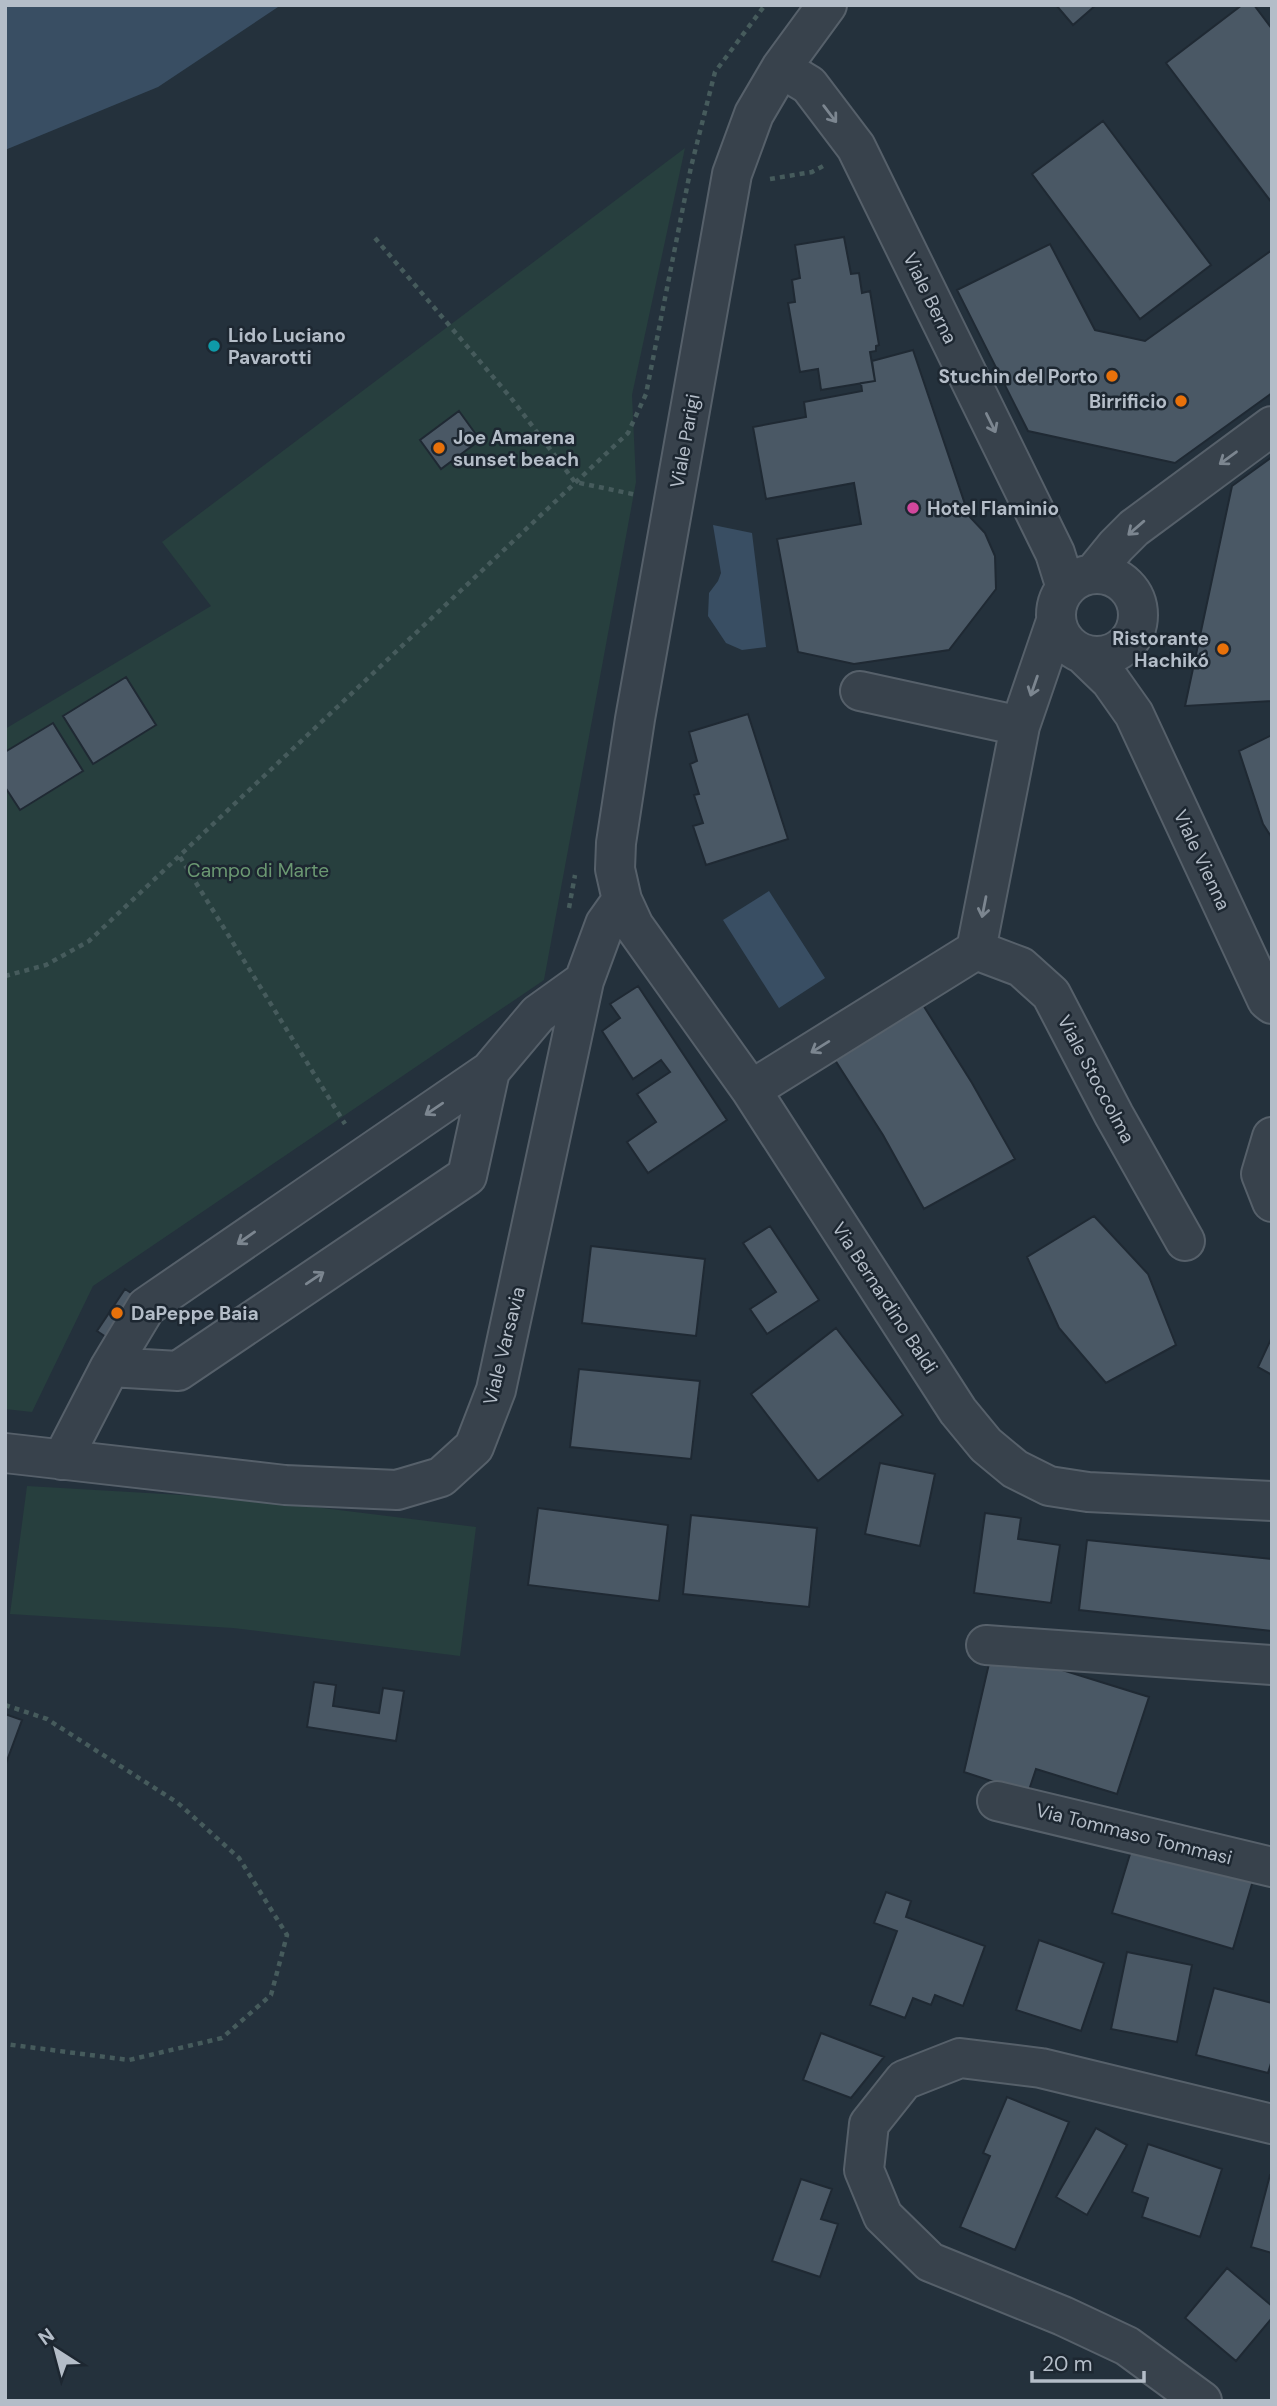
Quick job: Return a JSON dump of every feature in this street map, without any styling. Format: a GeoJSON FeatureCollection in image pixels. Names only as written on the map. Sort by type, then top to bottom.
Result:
{"type":"FeatureCollection","features":[{"type":"Feature","properties":{"kind":"street","name":"Viale Parigi"},"geometry":{"type":"LineString","coordinates":[[622,900],[615,869],[616,843],[659,499],[732,174],[754,114],[781,68],[827,5]]}},
{"type":"Feature","properties":{"kind":"street","name":"Viale Berna"},"geometry":{"type":"LineString","coordinates":[[781,68],[809,85],[856,147],[1055,553],[1072,594]]}},
{"type":"Feature","properties":{"kind":"street"},"geometry":{"type":"LineString","coordinates":[[751,1090],[976,950],[1020,726],[1072,594],[1134,528],[1272,426]]}},
{"type":"Feature","properties":{"kind":"street"},"geometry":{"type":"LineString","coordinates":[[1072,594],[1108,574],[1121,580],[1131,590],[1137,602],[1139,616],[1130,674],[1134,714]]}},
{"type":"Feature","properties":{"kind":"street"},"geometry":{"type":"LineString","coordinates":[[1072,594],[1065,640],[1110,680],[1134,714]]}},
{"type":"Feature","properties":{"kind":"street"},"geometry":{"type":"LineString","coordinates":[[1083,654],[1108,655],[1130,641],[1136,629]]}},
{"type":"Feature","properties":{"kind":"street"},"geometry":{"type":"LineString","coordinates":[[860,691],[1020,726]]}},
{"type":"Feature","properties":{"kind":"street","name":"Viale Vienna"},"geometry":{"type":"LineString","coordinates":[[1134,714],[1267,1000],[1272,1004]]}},
{"type":"Feature","properties":{"kind":"street","name":"Viale Varsavia"},"geometry":{"type":"LineString","coordinates":[[5,1453],[285,1485],[397,1490],[441,1477],[474,1447],[496,1390],[584,981],[605,924],[622,900]]}},
{"type":"Feature","properties":{"kind":"street","name":"Via Bernardino Baldi"},"geometry":{"type":"LineString","coordinates":[[622,900],[634,926],[751,1090],[958,1410],[986,1446],[1015,1469],[1049,1486],[1088,1492],[1272,1502]]}},
{"type":"Feature","properties":{"kind":"street","name":"Viale Stoccolma"},"geometry":{"type":"LineString","coordinates":[[976,950],[1021,967],[1051,993],[1114,1115],[1185,1241]]}},
{"type":"Feature","properties":{"kind":"street"},"geometry":{"type":"LineString","coordinates":[[62,1460],[110,1367],[146,1307],[490,1071],[538,1014],[584,981]]}},
{"type":"Feature","properties":{"kind":"street"},"geometry":{"type":"LineString","coordinates":[[110,1367],[178,1371],[467,1176],[490,1071]]}},
{"type":"Feature","properties":{"kind":"street"},"geometry":{"type":"LineString","coordinates":[[1272,1137],[1261,1174],[1272,1202]]}},
{"type":"Feature","properties":{"kind":"street"},"geometry":{"type":"LineString","coordinates":[[986,1645],[1272,1665]]}},
{"type":"Feature","properties":{"kind":"street","name":"Via Tommaso Tommasi"},"geometry":{"type":"LineString","coordinates":[[997,1801],[1272,1867]]}},
{"type":"Feature","properties":{"kind":"street"},"geometry":{"type":"LineString","coordinates":[[1202,2401],[1127,2346],[1063,2316],[930,2262],[883,2216],[864,2170],[869,2124],[904,2080],[960,2058],[1041,2068],[1272,2124]]}},
{"type":"Feature","properties":{"kind":"path"},"geometry":{"type":"LineString","coordinates":[[770,179],[812,172],[856,147]]}},
{"type":"Feature","properties":{"kind":"path"},"geometry":{"type":"LineString","coordinates":[[375,238],[512,398],[575,482],[659,499]]}},
{"type":"Feature","properties":{"kind":"path"},"geometry":{"type":"LineString","coordinates":[[5,976],[46,965],[89,941],[628,433],[646,394]]}},
{"type":"Feature","properties":{"kind":"path"},"geometry":{"type":"LineString","coordinates":[[180,857],[365,1156]]}},
{"type":"Feature","properties":{"kind":"path"},"geometry":{"type":"LineString","coordinates":[[5,1705],[47,1719],[178,1803],[239,1858],[286,1935],[271,1995],[222,2038],[129,2060],[5,2044]]}},
{"type":"Feature","properties":{"kind":"green space","name":"Campo di Marte"},"geometry":{"type":"Polygon","coordinates":[[[685,148],[632,395],[636,482],[544,980],[93,1286],[32,1412],[5,1409],[5,729],[211,606],[162,542],[685,148]]]}},
{"type":"Feature","properties":{"kind":"green space"},"geometry":{"type":"Polygon","coordinates":[[[27,1486],[250,1499],[476,1527],[460,1656],[233,1628],[10,1614],[27,1486]]]}},
{"type":"Feature","properties":{"kind":"water"},"geometry":{"type":"Polygon","coordinates":[[[5,5],[281,5],[158,87],[5,150],[5,5]]]}},
{"type":"Feature","properties":{"kind":"water"},"geometry":{"type":"Polygon","coordinates":[[[713,525],[752,533],[766,647],[742,650],[726,643],[708,616],[709,593],[721,573],[713,525]]]}},
{"type":"Feature","properties":{"kind":"water"},"geometry":{"type":"Polygon","coordinates":[[[769,891],[825,978],[779,1008],[723,920],[769,891]]]}},
{"type":"Feature","properties":{"kind":"building"},"geometry":{"type":"Polygon","coordinates":[[[1056,5],[1096,5],[1073,25],[1056,5]]]}},
{"type":"Feature","properties":{"kind":"building"},"geometry":{"type":"Polygon","coordinates":[[[1242,5],[1254,5],[1272,29],[1272,203],[1166,63],[1242,5]]]}},
{"type":"Feature","properties":{"kind":"building"},"geometry":{"type":"Polygon","coordinates":[[[1103,121],[1211,265],[1140,319],[1032,174],[1103,121]]]}},
{"type":"Feature","properties":{"kind":"building"},"geometry":{"type":"Polygon","coordinates":[[[844,237],[851,274],[859,273],[862,293],[870,291],[879,345],[876,346],[876,351],[870,352],[875,381],[821,390],[818,369],[800,372],[788,303],[795,302],[792,280],[800,278],[795,245],[844,237]]]}},
{"type":"Feature","properties":{"kind":"building"},"geometry":{"type":"Polygon","coordinates":[[[1050,244],[1095,330],[1145,341],[1272,250],[1272,393],[1175,463],[1028,431],[957,290],[1050,244]]]}},
{"type":"Feature","properties":{"kind":"building","name":"Hotel Flaminio"},"geometry":{"type":"Polygon","coordinates":[[[913,350],[969,516],[985,533],[995,556],[996,589],[949,650],[854,664],[798,652],[777,539],[861,524],[854,483],[766,499],[753,427],[806,417],[804,402],[862,391],[861,383],[875,381],[872,361],[913,350]]]}},
{"type":"Feature","properties":{"kind":"building"},"geometry":{"type":"Polygon","coordinates":[[[459,411],[480,440],[441,469],[420,440],[459,411]]]}},
{"type":"Feature","properties":{"kind":"building"},"geometry":{"type":"Polygon","coordinates":[[[1272,457],[1272,701],[1185,706],[1232,486],[1272,457]]]}},
{"type":"Feature","properties":{"kind":"building"},"geometry":{"type":"Polygon","coordinates":[[[126,677],[156,725],[93,764],[63,716],[126,677]]]}},
{"type":"Feature","properties":{"kind":"building"},"geometry":{"type":"Polygon","coordinates":[[[748,714],[788,839],[706,865],[693,826],[703,823],[694,795],[699,794],[690,764],[697,761],[689,732],[748,714]]]}},
{"type":"Feature","properties":{"kind":"building"},"geometry":{"type":"Polygon","coordinates":[[[53,723],[83,771],[20,810],[5,787],[5,752],[53,723]]]}},
{"type":"Feature","properties":{"kind":"building"},"geometry":{"type":"Polygon","coordinates":[[[1272,735],[1272,838],[1263,824],[1239,751],[1272,735]]]}},
{"type":"Feature","properties":{"kind":"building"},"geometry":{"type":"Polygon","coordinates":[[[638,986],[727,1120],[648,1173],[627,1142],[656,1122],[637,1094],[670,1072],[661,1060],[633,1079],[602,1031],[620,1018],[610,1004],[638,986]]]}},
{"type":"Feature","properties":{"kind":"building"},"geometry":{"type":"Polygon","coordinates":[[[923,1005],[1015,1159],[924,1209],[883,1135],[835,1060],[923,1005]]]}},
{"type":"Feature","properties":{"kind":"building"},"geometry":{"type":"Polygon","coordinates":[[[1094,1216],[1148,1274],[1176,1345],[1106,1383],[1059,1328],[1027,1257],[1094,1216]]]}},
{"type":"Feature","properties":{"kind":"building"},"geometry":{"type":"Polygon","coordinates":[[[770,1226],[819,1300],[767,1334],[750,1309],[776,1292],[743,1243],[770,1226]]]}},
{"type":"Feature","properties":{"kind":"building"},"geometry":{"type":"Polygon","coordinates":[[[591,1246],[705,1259],[696,1336],[582,1323],[591,1246]]]}},
{"type":"Feature","properties":{"kind":"building"},"geometry":{"type":"Polygon","coordinates":[[[125,1289],[137,1297],[109,1339],[97,1331],[125,1289]]]}},
{"type":"Feature","properties":{"kind":"building"},"geometry":{"type":"Polygon","coordinates":[[[836,1328],[903,1415],[818,1481],[751,1394],[836,1328]]]}},
{"type":"Feature","properties":{"kind":"building"},"geometry":{"type":"Polygon","coordinates":[[[1272,1337],[1272,1375],[1258,1367],[1272,1337]]]}},
{"type":"Feature","properties":{"kind":"building"},"geometry":{"type":"Polygon","coordinates":[[[579,1369],[700,1381],[691,1459],[570,1447],[579,1369]]]}},
{"type":"Feature","properties":{"kind":"building"},"geometry":{"type":"Polygon","coordinates":[[[880,1463],[935,1474],[920,1546],[865,1534],[880,1463]]]}},
{"type":"Feature","properties":{"kind":"building"},"geometry":{"type":"Polygon","coordinates":[[[538,1508],[668,1525],[659,1601],[528,1585],[538,1508]]]}},
{"type":"Feature","properties":{"kind":"building"},"geometry":{"type":"Polygon","coordinates":[[[985,1513],[1021,1518],[1018,1539],[1060,1545],[1051,1603],[974,1593],[985,1513]]]}},
{"type":"Feature","properties":{"kind":"building"},"geometry":{"type":"Polygon","coordinates":[[[691,1515],[817,1528],[809,1607],[683,1594],[691,1515]]]}},
{"type":"Feature","properties":{"kind":"building"},"geometry":{"type":"Polygon","coordinates":[[[1087,1540],[1272,1559],[1272,1631],[1079,1610],[1087,1540]]]}},
{"type":"Feature","properties":{"kind":"building"},"geometry":{"type":"Polygon","coordinates":[[[991,1655],[1059,1669],[1149,1697],[1117,1794],[1036,1769],[1028,1793],[964,1772],[991,1655]]]}},
{"type":"Feature","properties":{"kind":"building"},"geometry":{"type":"Polygon","coordinates":[[[314,1682],[336,1685],[333,1706],[379,1713],[383,1688],[404,1691],[396,1741],[307,1727],[314,1682]]]}},
{"type":"Feature","properties":{"kind":"building"},"geometry":{"type":"Polygon","coordinates":[[[5,1714],[22,1720],[5,1766],[5,1714]]]}},
{"type":"Feature","properties":{"kind":"building"},"geometry":{"type":"Polygon","coordinates":[[[1134,1841],[1254,1877],[1233,1949],[1112,1913],[1134,1841]]]}},
{"type":"Feature","properties":{"kind":"building"},"geometry":{"type":"Polygon","coordinates":[[[886,1892],[911,1901],[906,1917],[985,1946],[963,2006],[935,1995],[931,2005],[913,1998],[905,2018],[870,2005],[897,1931],[874,1923],[886,1892]]]}},
{"type":"Feature","properties":{"kind":"building"},"geometry":{"type":"Polygon","coordinates":[[[1039,1940],[1104,1963],[1081,2031],[1016,2010],[1039,1940]]]}},
{"type":"Feature","properties":{"kind":"building"},"geometry":{"type":"Polygon","coordinates":[[[1127,1952],[1192,1965],[1177,2042],[1111,2029],[1127,1952]]]}},
{"type":"Feature","properties":{"kind":"building"},"geometry":{"type":"Polygon","coordinates":[[[1214,1988],[1272,2003],[1272,2060],[1268,2073],[1196,2055],[1214,1988]]]}},
{"type":"Feature","properties":{"kind":"building"},"geometry":{"type":"Polygon","coordinates":[[[821,2033],[884,2057],[851,2098],[803,2080],[821,2033]]]}},
{"type":"Feature","properties":{"kind":"building"},"geometry":{"type":"Polygon","coordinates":[[[1007,2097],[1069,2122],[1015,2250],[960,2227],[990,2156],[983,2153],[1007,2097]]]}},
{"type":"Feature","properties":{"kind":"building"},"geometry":{"type":"Polygon","coordinates":[[[1096,2128],[1127,2145],[1087,2215],[1056,2197],[1096,2128]]]}},
{"type":"Feature","properties":{"kind":"building"},"geometry":{"type":"Polygon","coordinates":[[[1148,2144],[1222,2169],[1200,2237],[1142,2217],[1148,2198],[1132,2192],[1148,2144]]]}},
{"type":"Feature","properties":{"kind":"building"},"geometry":{"type":"Polygon","coordinates":[[[1272,2175],[1272,2253],[1251,2247],[1272,2175]]]}},
{"type":"Feature","properties":{"kind":"building"},"geometry":{"type":"Polygon","coordinates":[[[801,2179],[832,2189],[821,2219],[838,2224],[820,2277],[772,2261],[801,2179]]]}},
{"type":"Feature","properties":{"kind":"building"},"geometry":{"type":"Polygon","coordinates":[[[1227,2268],[1272,2306],[1272,2318],[1236,2361],[1185,2318],[1227,2268]]]}},
{"type":"Feature","properties":{"kind":"place","name":"Lido Luciano Pavarotti"},"geometry":{"type":"Point","coordinates":[214,346]}},
{"type":"Feature","properties":{"kind":"place","name":"Stuchin del Porto"},"geometry":{"type":"Point","coordinates":[1112,376]}},
{"type":"Feature","properties":{"kind":"place","name":"Birrificio"},"geometry":{"type":"Point","coordinates":[1181,401]}},
{"type":"Feature","properties":{"kind":"place","name":"Joe Amarena sunset beach"},"geometry":{"type":"Point","coordinates":[439,448]}},
{"type":"Feature","properties":{"kind":"place","name":"Hotel Flaminio"},"geometry":{"type":"Point","coordinates":[913,508]}},
{"type":"Feature","properties":{"kind":"place","name":"Ristorante Hachikó"},"geometry":{"type":"Point","coordinates":[1223,649]}},
{"type":"Feature","properties":{"kind":"place","name":"DaPeppe Baia"},"geometry":{"type":"Point","coordinates":[117,1313]}}]}
